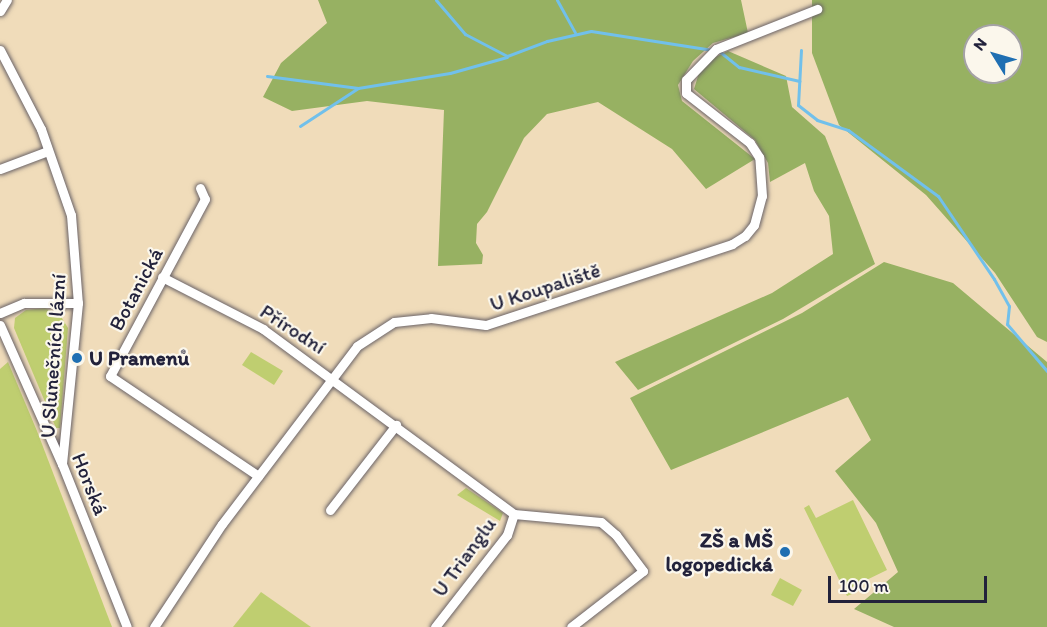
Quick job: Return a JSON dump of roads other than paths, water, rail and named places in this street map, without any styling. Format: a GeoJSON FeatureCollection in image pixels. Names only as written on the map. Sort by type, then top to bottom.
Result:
{"type":"FeatureCollection","features":[{"type":"Feature","properties":{"kind":"street"},"geometry":{"type":"LineString","coordinates":[[0,11],[7,0]]}},
{"type":"Feature","properties":{"kind":"street","name":"U Koupaliště"},"geometry":{"type":"LineString","coordinates":[[154,627],[258,476],[289,440],[331,376],[357,346],[394,322],[431,318],[486,325],[732,244],[745,236],[754,225],[762,196],[763,168],[750,143],[686,93],[686,80],[712,52],[814,10]]}},
{"type":"Feature","properties":{"kind":"street","name":"U Slunečních lázní"},"geometry":{"type":"LineString","coordinates":[[0,50],[48,151],[71,215],[78,303],[62,464]]}},
{"type":"Feature","properties":{"kind":"street"},"geometry":{"type":"LineString","coordinates":[[0,169],[48,151]]}},
{"type":"Feature","properties":{"kind":"street","name":"Botanická"},"geometry":{"type":"LineString","coordinates":[[200,188],[205,199],[110,376],[258,476]]}},
{"type":"Feature","properties":{"kind":"street","name":"Přírodní"},"geometry":{"type":"LineString","coordinates":[[162,277],[263,329],[331,376],[514,514]]}},
{"type":"Feature","properties":{"kind":"street"},"geometry":{"type":"LineString","coordinates":[[0,313],[24,303],[78,303]]}},
{"type":"Feature","properties":{"kind":"street","name":"Horská"},"geometry":{"type":"LineString","coordinates":[[0,325],[62,464],[127,627]]}},
{"type":"Feature","properties":{"kind":"street"},"geometry":{"type":"LineString","coordinates":[[330,510],[396,425]]}},
{"type":"Feature","properties":{"kind":"street","name":"U Trianglu"},"geometry":{"type":"LineString","coordinates":[[435,627],[507,535],[514,514],[601,522],[616,535],[643,571],[571,627]]}},
{"type":"Feature","properties":{"kind":"waterway"},"geometry":{"type":"LineString","coordinates":[[436,0],[465,34],[507,56],[547,41],[591,31],[713,50]]}},
{"type":"Feature","properties":{"kind":"waterway"},"geometry":{"type":"LineString","coordinates":[[557,0],[575,32]]}},
{"type":"Feature","properties":{"kind":"waterway"},"geometry":{"type":"LineString","coordinates":[[801,50],[798,105],[817,120],[848,130],[938,196],[994,279],[1009,306],[1007,324],[1047,371]]}},
{"type":"Feature","properties":{"kind":"waterway"},"geometry":{"type":"LineString","coordinates":[[719,51],[739,67],[799,81]]}},
{"type":"Feature","properties":{"kind":"waterway"},"geometry":{"type":"LineString","coordinates":[[267,76],[358,88],[450,73],[507,57]]}},
{"type":"Feature","properties":{"kind":"waterway"},"geometry":{"type":"LineString","coordinates":[[300,126],[358,88]]}},
{"type":"Feature","properties":{"kind":"place","name":"U Pramenů"},"geometry":{"type":"Point","coordinates":[77,358]}},
{"type":"Feature","properties":{"kind":"place","name":"ZŠ a MŠ logopedická"},"geometry":{"type":"Point","coordinates":[785,552]}}]}
